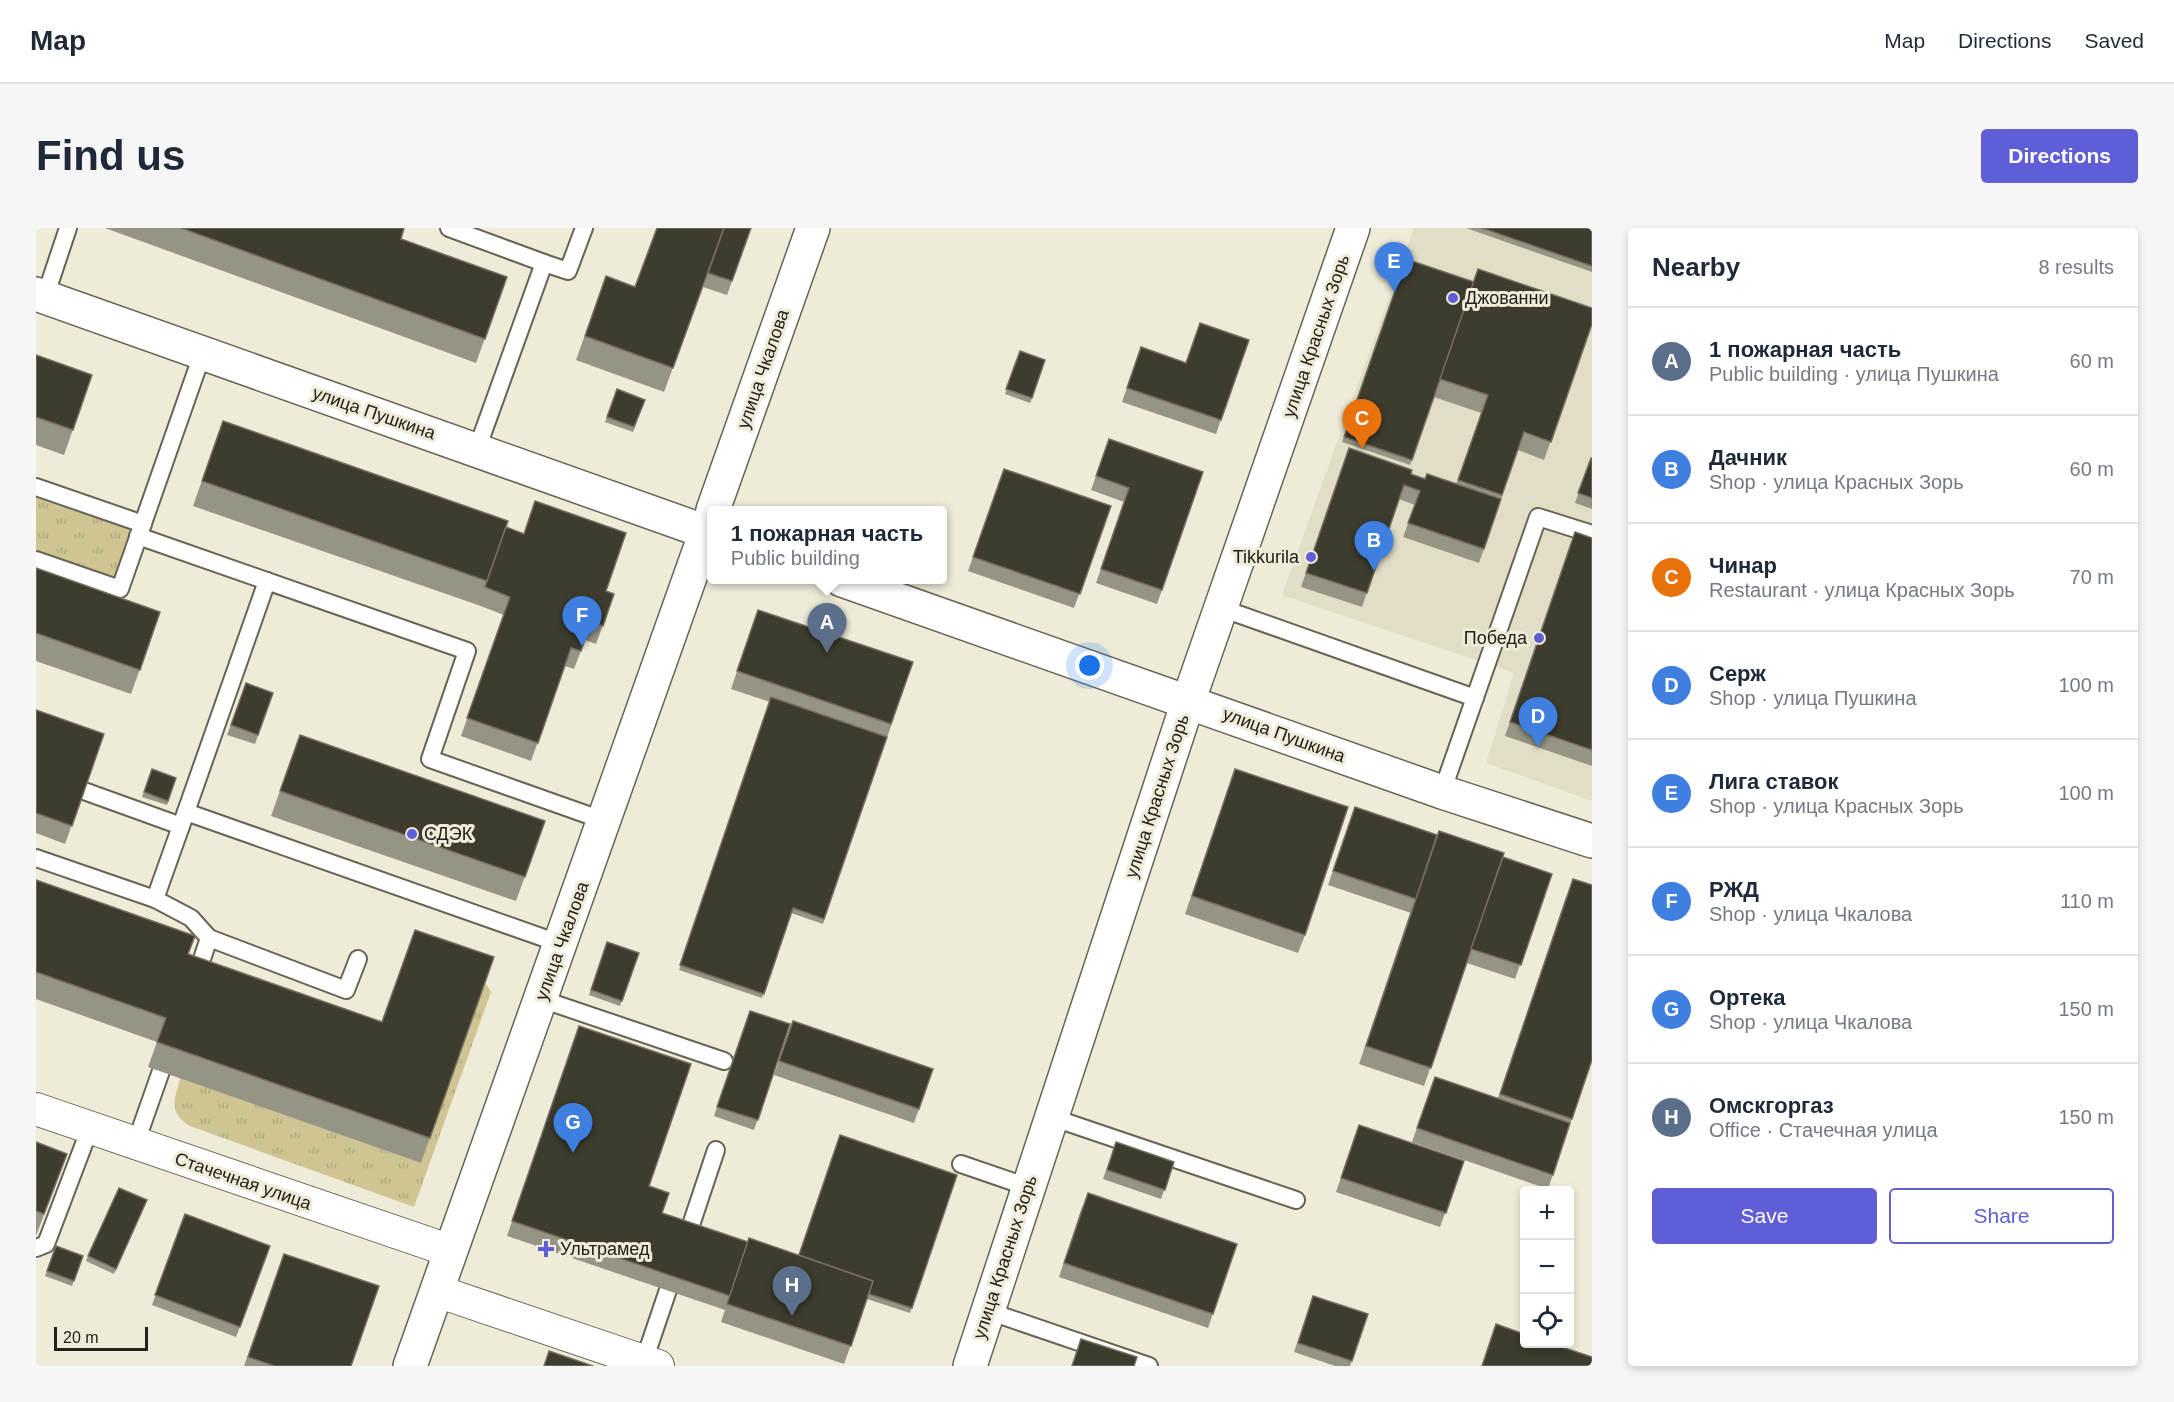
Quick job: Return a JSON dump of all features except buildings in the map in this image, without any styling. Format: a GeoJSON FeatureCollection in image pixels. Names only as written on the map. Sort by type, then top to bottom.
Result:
{"type":"FeatureCollection","features":[{"type":"Feature","properties":{"kind":"street","name":"улица Чкалова"},"geometry":{"type":"LineString","coordinates":[[716,506],[813,228]]}},
{"type":"Feature","properties":{"kind":"street","name":"улица Красных Зорь"},"geometry":{"type":"LineString","coordinates":[[970,1366],[1188,702],[1353,228]]}},
{"type":"Feature","properties":{"kind":"street","name":"улица Пушкина"},"geometry":{"type":"LineString","coordinates":[[40,295],[477,449],[707,522]]}},
{"type":"Feature","properties":{"kind":"street","name":"улица Чкалова"},"geometry":{"type":"LineString","coordinates":[[410,1366],[707,532]]}},
{"type":"Feature","properties":{"kind":"street","name":"улица Пушкина"},"geometry":{"type":"LineString","coordinates":[[856,584],[1442,792],[1592,841]]}},
{"type":"Feature","properties":{"kind":"street","name":"Стачечная улица"},"geometry":{"type":"LineString","coordinates":[[36,1109],[135,1145],[451,1251]]}},
{"type":"Feature","properties":{"kind":"street"},"geometry":{"type":"LineString","coordinates":[[437,1291],[651,1364]]}},
{"type":"Feature","properties":{"kind":"lane"},"geometry":{"type":"LineString","coordinates":[[40,295],[69,228]]}},
{"type":"Feature","properties":{"kind":"lane"},"geometry":{"type":"LineString","coordinates":[[448,228],[568,272],[584,228]]}},
{"type":"Feature","properties":{"kind":"lane"},"geometry":{"type":"LineString","coordinates":[[477,449],[544,263]]}},
{"type":"Feature","properties":{"kind":"lane"},"geometry":{"type":"LineString","coordinates":[[36,560],[120,590],[202,352]]}},
{"type":"Feature","properties":{"kind":"lane"},"geometry":{"type":"LineString","coordinates":[[36,487],[267,581],[467,651],[430,759],[605,821]]}},
{"type":"Feature","properties":{"kind":"lane"},"geometry":{"type":"LineString","coordinates":[[1442,792],[1538,517],[1592,534]]}},
{"type":"Feature","properties":{"kind":"lane"},"geometry":{"type":"LineString","coordinates":[[155,899],[267,581]]}},
{"type":"Feature","properties":{"kind":"lane"},"geometry":{"type":"LineString","coordinates":[[1221,608],[1475,698]]}},
{"type":"Feature","properties":{"kind":"lane"},"geometry":{"type":"LineString","coordinates":[[84,791],[183,819],[561,944]]}},
{"type":"Feature","properties":{"kind":"lane"},"geometry":{"type":"LineString","coordinates":[[36,858],[155,899],[191,918],[209,938],[346,990],[358,959]]}},
{"type":"Feature","properties":{"kind":"lane"},"geometry":{"type":"LineString","coordinates":[[193,984],[209,938]]}},
{"type":"Feature","properties":{"kind":"lane"},"geometry":{"type":"LineString","coordinates":[[541,999],[724,1061]]}},
{"type":"Feature","properties":{"kind":"lane"},"geometry":{"type":"LineString","coordinates":[[135,1145],[161,1071]]}},
{"type":"Feature","properties":{"kind":"lane"},"geometry":{"type":"LineString","coordinates":[[1051,1117],[1296,1200]]}},
{"type":"Feature","properties":{"kind":"lane"},"geometry":{"type":"LineString","coordinates":[[36,1248],[46,1244],[90,1128]]}},
{"type":"Feature","properties":{"kind":"lane"},"geometry":{"type":"LineString","coordinates":[[687,1237],[716,1150]]}},
{"type":"Feature","properties":{"kind":"lane"},"geometry":{"type":"LineString","coordinates":[[961,1164],[1028,1187]]}},
{"type":"Feature","properties":{"kind":"lane"},"geometry":{"type":"LineString","coordinates":[[651,1364],[668,1290]]}},
{"type":"Feature","properties":{"kind":"lane"},"geometry":{"type":"LineString","coordinates":[[988,1311],[1149,1366]]}},
{"type":"Feature","properties":{"kind":"shaded area"},"geometry":{"type":"Polygon","coordinates":[[[1414,228],[1592,229],[1592,801],[1486,763],[1514,673],[1282,595],[1414,228]]]}},
{"type":"Feature","properties":{"kind":"green space"},"geometry":{"type":"Polygon","coordinates":[[[36,496],[133,530],[115,580],[36,553],[36,496]]]}},
{"type":"Feature","properties":{"kind":"green space"},"geometry":{"type":"Polygon","coordinates":[[[485,982],[491,992],[414,1207],[190,1126],[175,1110],[180,1078],[421,1163],[485,982]]]}},
{"type":"Feature","properties":{"kind":"place","name":"Лига ставок"},"geometry":{"type":"Point","coordinates":[1394,292]}},
{"type":"Feature","properties":{"kind":"place","name":"Джованни"},"geometry":{"type":"Point","coordinates":[1453,298]}},
{"type":"Feature","properties":{"kind":"place","name":"Чинар"},"geometry":{"type":"Point","coordinates":[1362,449]}},
{"type":"Feature","properties":{"kind":"place","name":"Tikkurila"},"geometry":{"type":"Point","coordinates":[1311,557]}},
{"type":"Feature","properties":{"kind":"place","name":"Дачник"},"geometry":{"type":"Point","coordinates":[1374,571]}},
{"type":"Feature","properties":{"kind":"place","name":"Победа"},"geometry":{"type":"Point","coordinates":[1539,638]}},
{"type":"Feature","properties":{"kind":"place","name":"РЖД"},"geometry":{"type":"Point","coordinates":[582,646]}},
{"type":"Feature","properties":{"kind":"place","name":"1 пожарная часть"},"geometry":{"type":"Point","coordinates":[827,653]}},
{"type":"Feature","properties":{"kind":"place","name":"Серж"},"geometry":{"type":"Point","coordinates":[1538,747]}},
{"type":"Feature","properties":{"kind":"place","name":"СДЭК"},"geometry":{"type":"Point","coordinates":[412,834]}},
{"type":"Feature","properties":{"kind":"place","name":"Ортека"},"geometry":{"type":"Point","coordinates":[573,1153]}},
{"type":"Feature","properties":{"kind":"place","name":"Ультрамед"},"geometry":{"type":"Point","coordinates":[546,1249]}},
{"type":"Feature","properties":{"kind":"place","name":"Омскгоргаз"},"geometry":{"type":"Point","coordinates":[792,1316]}}]}
